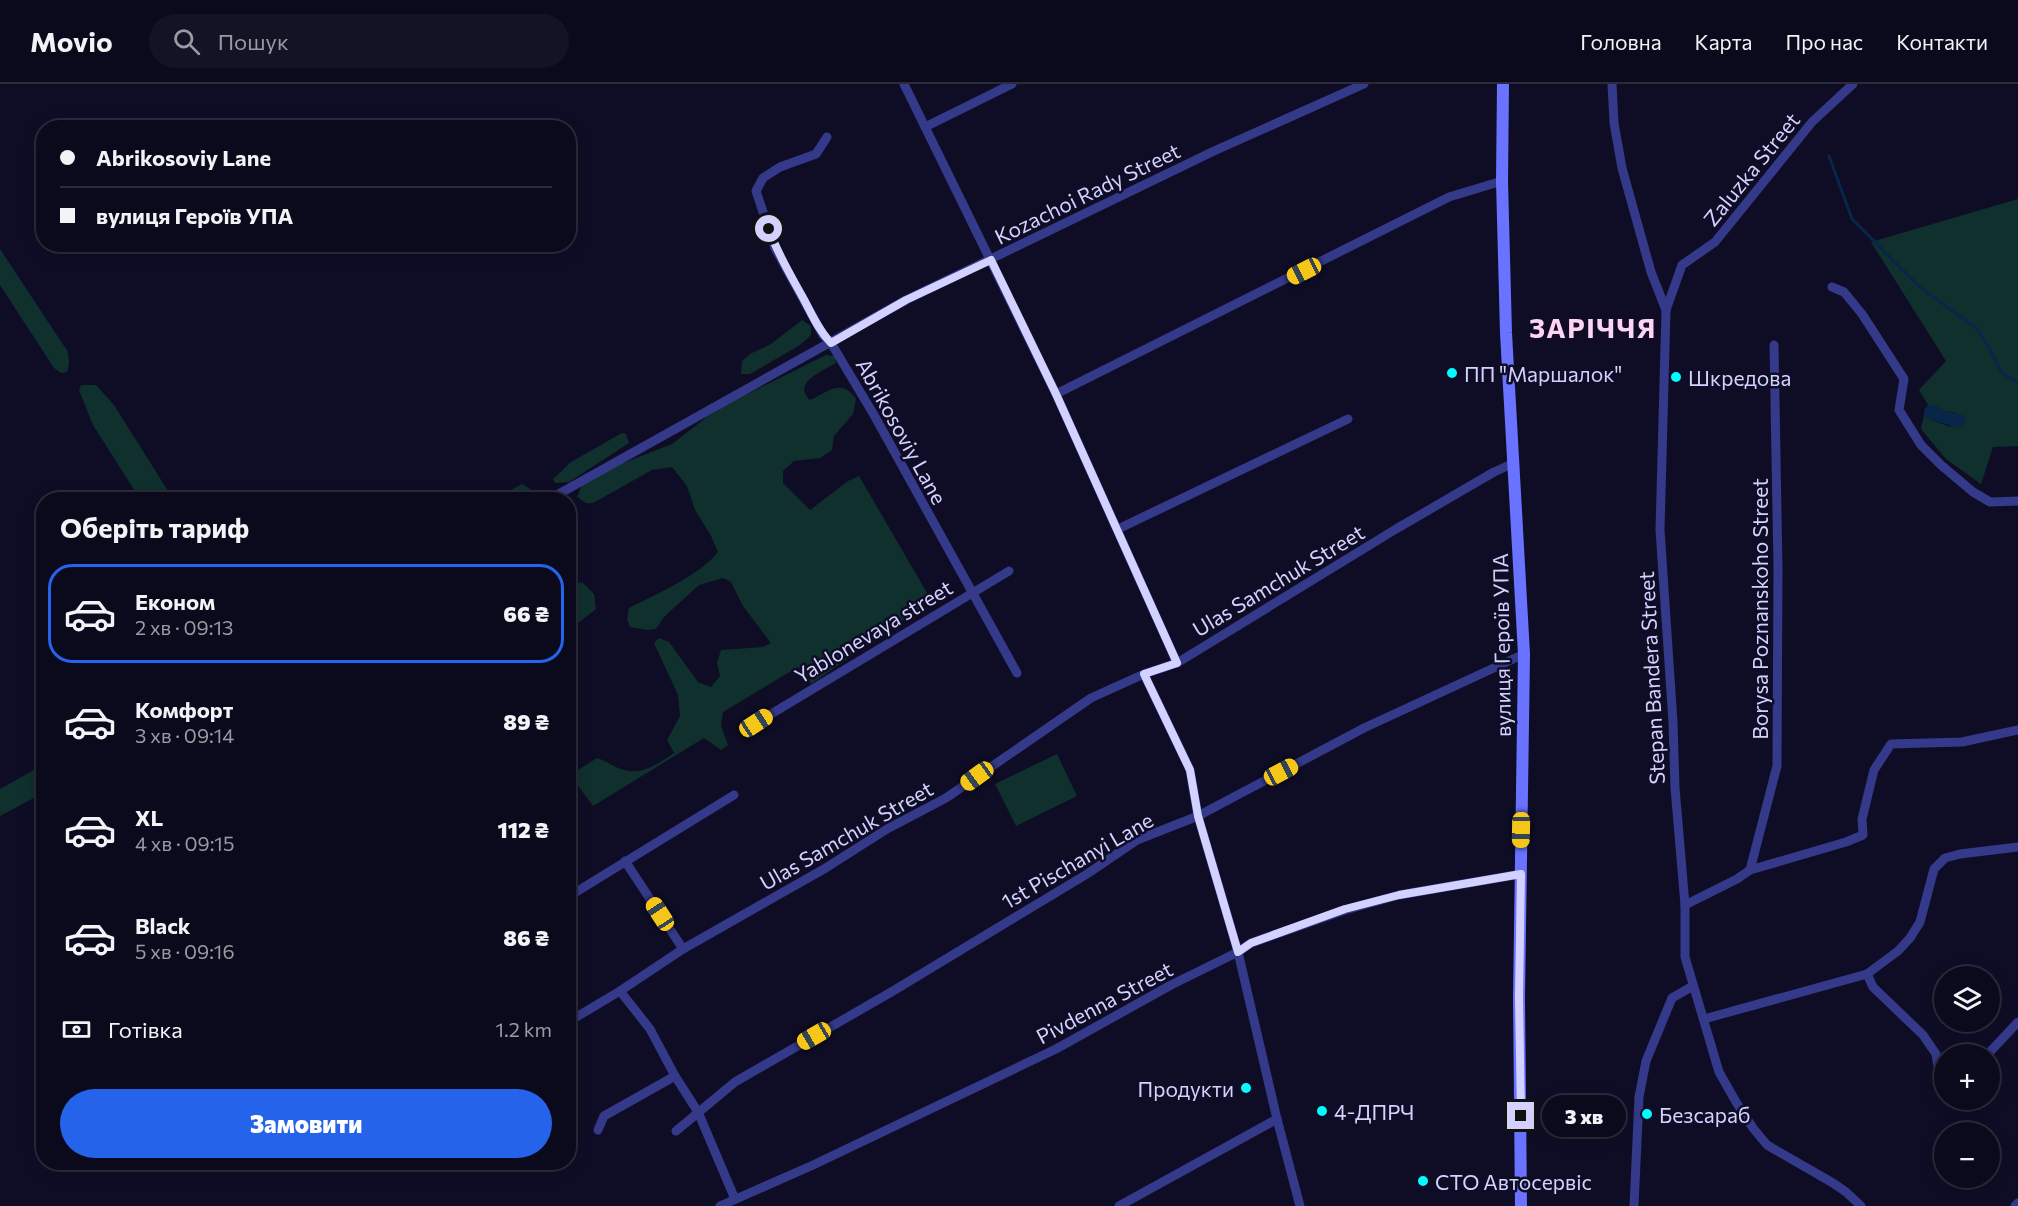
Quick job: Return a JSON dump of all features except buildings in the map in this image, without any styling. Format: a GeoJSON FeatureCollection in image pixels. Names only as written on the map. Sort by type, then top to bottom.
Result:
{"type":"FeatureCollection","features":[{"type":"Feature","properties":{"kind":"street"},"geometry":{"type":"LineString","coordinates":[[904,84],[1056,394],[1177,663]]}},
{"type":"Feature","properties":{"kind":"street"},"geometry":{"type":"LineString","coordinates":[[925,127],[1012,84]]}},
{"type":"Feature","properties":{"kind":"street","name":"Kozachoi Rady Street"},"geometry":{"type":"LineString","coordinates":[[562,492],[906,300],[1214,151],[1364,84]]}},
{"type":"Feature","properties":{"kind":"street","name":"вулиця Героїв УПА"},"geometry":{"type":"LineString","coordinates":[[1503,84],[1502,181],[1506,333],[1524,654],[1519,1007],[1521,1206]]}},
{"type":"Feature","properties":{"kind":"street","name":"Stepan Bandera Street"},"geometry":{"type":"LineString","coordinates":[[1612,84],[1614,123],[1622,168],[1652,272],[1666,310],[1660,530],[1673,722],[1675,788],[1685,905],[1684,957],[1719,1072],[1736,1102],[1767,1145],[1833,1183],[1861,1206]]}},
{"type":"Feature","properties":{"kind":"street","name":"Zaluzka Street"},"geometry":{"type":"LineString","coordinates":[[1666,310],[1682,265],[1715,242],[1812,122],[1853,84]]}},
{"type":"Feature","properties":{"kind":"street","name":"Abrikosoviy Lane"},"geometry":{"type":"LineString","coordinates":[[827,138],[816,154],[780,167],[763,178],[756,191],[775,248],[823,335],[831,343],[874,415],[1017,673]]}},
{"type":"Feature","properties":{"kind":"street"},"geometry":{"type":"LineString","coordinates":[[1056,394],[1449,197],[1502,181]]}},
{"type":"Feature","properties":{"kind":"street"},"geometry":{"type":"LineString","coordinates":[[1832,287],[1844,292],[1862,314],[1904,379],[1899,410],[1921,445],[1973,492],[1990,502],[2018,501]]}},
{"type":"Feature","properties":{"kind":"street","name":"Borysa Poznanskoho Street"},"geometry":{"type":"LineString","coordinates":[[1750,870],[1777,766],[1778,568],[1774,345]]}},
{"type":"Feature","properties":{"kind":"street"},"geometry":{"type":"LineString","coordinates":[[1118,530],[1348,419]]}},
{"type":"Feature","properties":{"kind":"street","name":"Ulas Samchuk Street"},"geometry":{"type":"LineString","coordinates":[[576,1017],[683,949],[824,869],[887,828],[946,798],[1091,698],[1144,674],[1177,663],[1396,530],[1494,472],[1514,463]]}},
{"type":"Feature","properties":{"kind":"street","name":"Yablonevaya street"},"geometry":{"type":"LineString","coordinates":[[756,723],[1009,571]]}},
{"type":"Feature","properties":{"kind":"street","name":"1st Pischanyi Lane"},"geometry":{"type":"LineString","coordinates":[[676,1131],[735,1082],[893,991],[1086,874],[1137,840],[1198,816],[1364,728],[1524,654]]}},
{"type":"Feature","properties":{"kind":"street"},"geometry":{"type":"LineString","coordinates":[[1144,674],[1190,770],[1198,816],[1238,952],[1300,1206]]}},
{"type":"Feature","properties":{"kind":"street"},"geometry":{"type":"LineString","coordinates":[[1685,905],[1750,870],[1863,835],[1862,819],[1874,770],[1891,744],[1962,742],[2018,730]]}},
{"type":"Feature","properties":{"kind":"street"},"geometry":{"type":"LineString","coordinates":[[576,892],[734,795]]}},
{"type":"Feature","properties":{"kind":"street"},"geometry":{"type":"LineString","coordinates":[[1704,1019],[1868,974],[1898,951],[1910,938],[1920,922],[1934,869],[1945,858],[2018,847]]}},
{"type":"Feature","properties":{"kind":"street"},"geometry":{"type":"LineString","coordinates":[[626,861],[683,949]]}},
{"type":"Feature","properties":{"kind":"street","name":"Pivdenna Street"},"geometry":{"type":"LineString","coordinates":[[720,1206],[811,1166],[1056,1049],[1251,943],[1345,909],[1399,895],[1521,874]]}},
{"type":"Feature","properties":{"kind":"street"},"geometry":{"type":"LineString","coordinates":[[1868,974],[1874,987],[1923,1035],[1934,1051]]}},
{"type":"Feature","properties":{"kind":"street"},"geometry":{"type":"LineString","coordinates":[[1634,1206],[1640,1097],[1646,1061],[1672,998],[1693,986]]}},
{"type":"Feature","properties":{"kind":"street"},"geometry":{"type":"LineString","coordinates":[[620,991],[650,1029],[675,1076],[698,1112],[735,1199]]}},
{"type":"Feature","properties":{"kind":"street"},"geometry":{"type":"LineString","coordinates":[[1997,1044],[2018,1022]]}},
{"type":"Feature","properties":{"kind":"street"},"geometry":{"type":"LineString","coordinates":[[598,1130],[604,1116],[675,1076]]}},
{"type":"Feature","properties":{"kind":"street"},"geometry":{"type":"LineString","coordinates":[[1119,1206],[1277,1119]]}},
{"type":"Feature","properties":{"kind":"green space"},"geometry":{"type":"Polygon","coordinates":[[[2018,199],[2018,446],[1993,447],[1981,484],[1946,459],[1921,429],[1924,415],[1950,427],[1956,413],[1943,411],[1935,405],[1928,405],[1919,390],[1946,361],[1871,242],[2018,199]]]}},
{"type":"Feature","properties":{"kind":"green space"},"geometry":{"type":"Polygon","coordinates":[[[0,249],[68,352],[67,372],[61,373],[54,368],[0,285],[0,249]]]}},
{"type":"Feature","properties":{"kind":"green space"},"geometry":{"type":"Polygon","coordinates":[[[802,320],[811,326],[811,335],[800,345],[750,374],[741,374],[742,361],[750,354],[771,344],[802,320]]]}},
{"type":"Feature","properties":{"kind":"green space"},"geometry":{"type":"Polygon","coordinates":[[[826,355],[835,356],[836,363],[817,373],[807,383],[804,388],[805,394],[810,400],[834,389],[845,389],[856,399],[853,414],[834,436],[832,450],[820,458],[794,461],[783,471],[783,483],[810,510],[848,481],[859,476],[930,598],[915,612],[811,684],[798,667],[723,712],[721,726],[728,745],[721,750],[704,738],[593,806],[576,783],[576,771],[597,758],[621,769],[638,771],[651,767],[674,753],[667,740],[680,716],[678,695],[654,643],[659,638],[669,642],[698,682],[711,687],[720,676],[717,663],[721,650],[763,647],[771,643],[743,606],[731,582],[723,578],[699,585],[664,617],[656,629],[630,627],[627,619],[629,608],[689,576],[718,552],[695,510],[687,486],[672,467],[652,470],[593,503],[586,503],[577,497],[582,485],[608,469],[672,444],[727,404],[826,355]]]}},
{"type":"Feature","properties":{"kind":"green space"},"geometry":{"type":"Polygon","coordinates":[[[81,385],[96,385],[114,405],[169,492],[136,492],[93,425],[79,390],[81,385]]]}},
{"type":"Feature","properties":{"kind":"green space"},"geometry":{"type":"Polygon","coordinates":[[[622,433],[626,434],[629,443],[569,482],[555,483],[553,479],[571,462],[622,433]]]}},
{"type":"Feature","properties":{"kind":"green space"},"geometry":{"type":"Polygon","coordinates":[[[522,484],[533,492],[507,492],[522,484]]]}},
{"type":"Feature","properties":{"kind":"green space"},"geometry":{"type":"Polygon","coordinates":[[[582,582],[594,594],[596,609],[576,625],[576,584],[582,582]]]}},
{"type":"Feature","properties":{"kind":"green space"},"geometry":{"type":"Polygon","coordinates":[[[1057,754],[1077,796],[1016,826],[995,784],[1057,754]]]}},
{"type":"Feature","properties":{"kind":"green space"},"geometry":{"type":"Polygon","coordinates":[[[36,769],[36,797],[0,816],[0,789],[36,769]]]}},
{"type":"Feature","properties":{"kind":"water"},"geometry":{"type":"Polygon","coordinates":[[[1928,405],[1935,405],[1943,411],[1963,415],[1966,422],[1959,428],[1928,419],[1924,415],[1924,410],[1928,405]]]}},
{"type":"Feature","properties":{"kind":"waterway"},"geometry":{"type":"LineString","coordinates":[[1829,156],[1852,219],[1920,287],[1976,328],[2002,373],[2018,383]]}},
{"type":"Feature","properties":{"kind":"place","name":"ПП \"Маршалок\""},"geometry":{"type":"Point","coordinates":[1452,373]}},
{"type":"Feature","properties":{"kind":"place","name":"Шкредова"},"geometry":{"type":"Point","coordinates":[1676,377]}},
{"type":"Feature","properties":{"kind":"place","name":"Продукти"},"geometry":{"type":"Point","coordinates":[1246,1088]}},
{"type":"Feature","properties":{"kind":"place","name":"4-ДПРЧ"},"geometry":{"type":"Point","coordinates":[1322,1111]}},
{"type":"Feature","properties":{"kind":"place","name":"Безсараб"},"geometry":{"type":"Point","coordinates":[1647,1114]}},
{"type":"Feature","properties":{"kind":"place","name":"СТО Автосервіс"},"geometry":{"type":"Point","coordinates":[1423,1181]}},
{"type":"Feature","properties":{"kind":"district","name":"ЗАРІЧЧЯ"},"geometry":{"type":"Point","coordinates":[1593,327]}},
{"type":"Feature","properties":{"kind":"route"},"geometry":{"type":"LineString","coordinates":[[769,229],[775,248],[823,335],[831,343],[906,300],[991,260],[1056,394],[1177,663],[1144,674],[1190,770],[1198,816],[1238,952],[1251,943],[1345,909],[1399,895],[1521,874],[1519,997],[1521,1116]]}}]}
